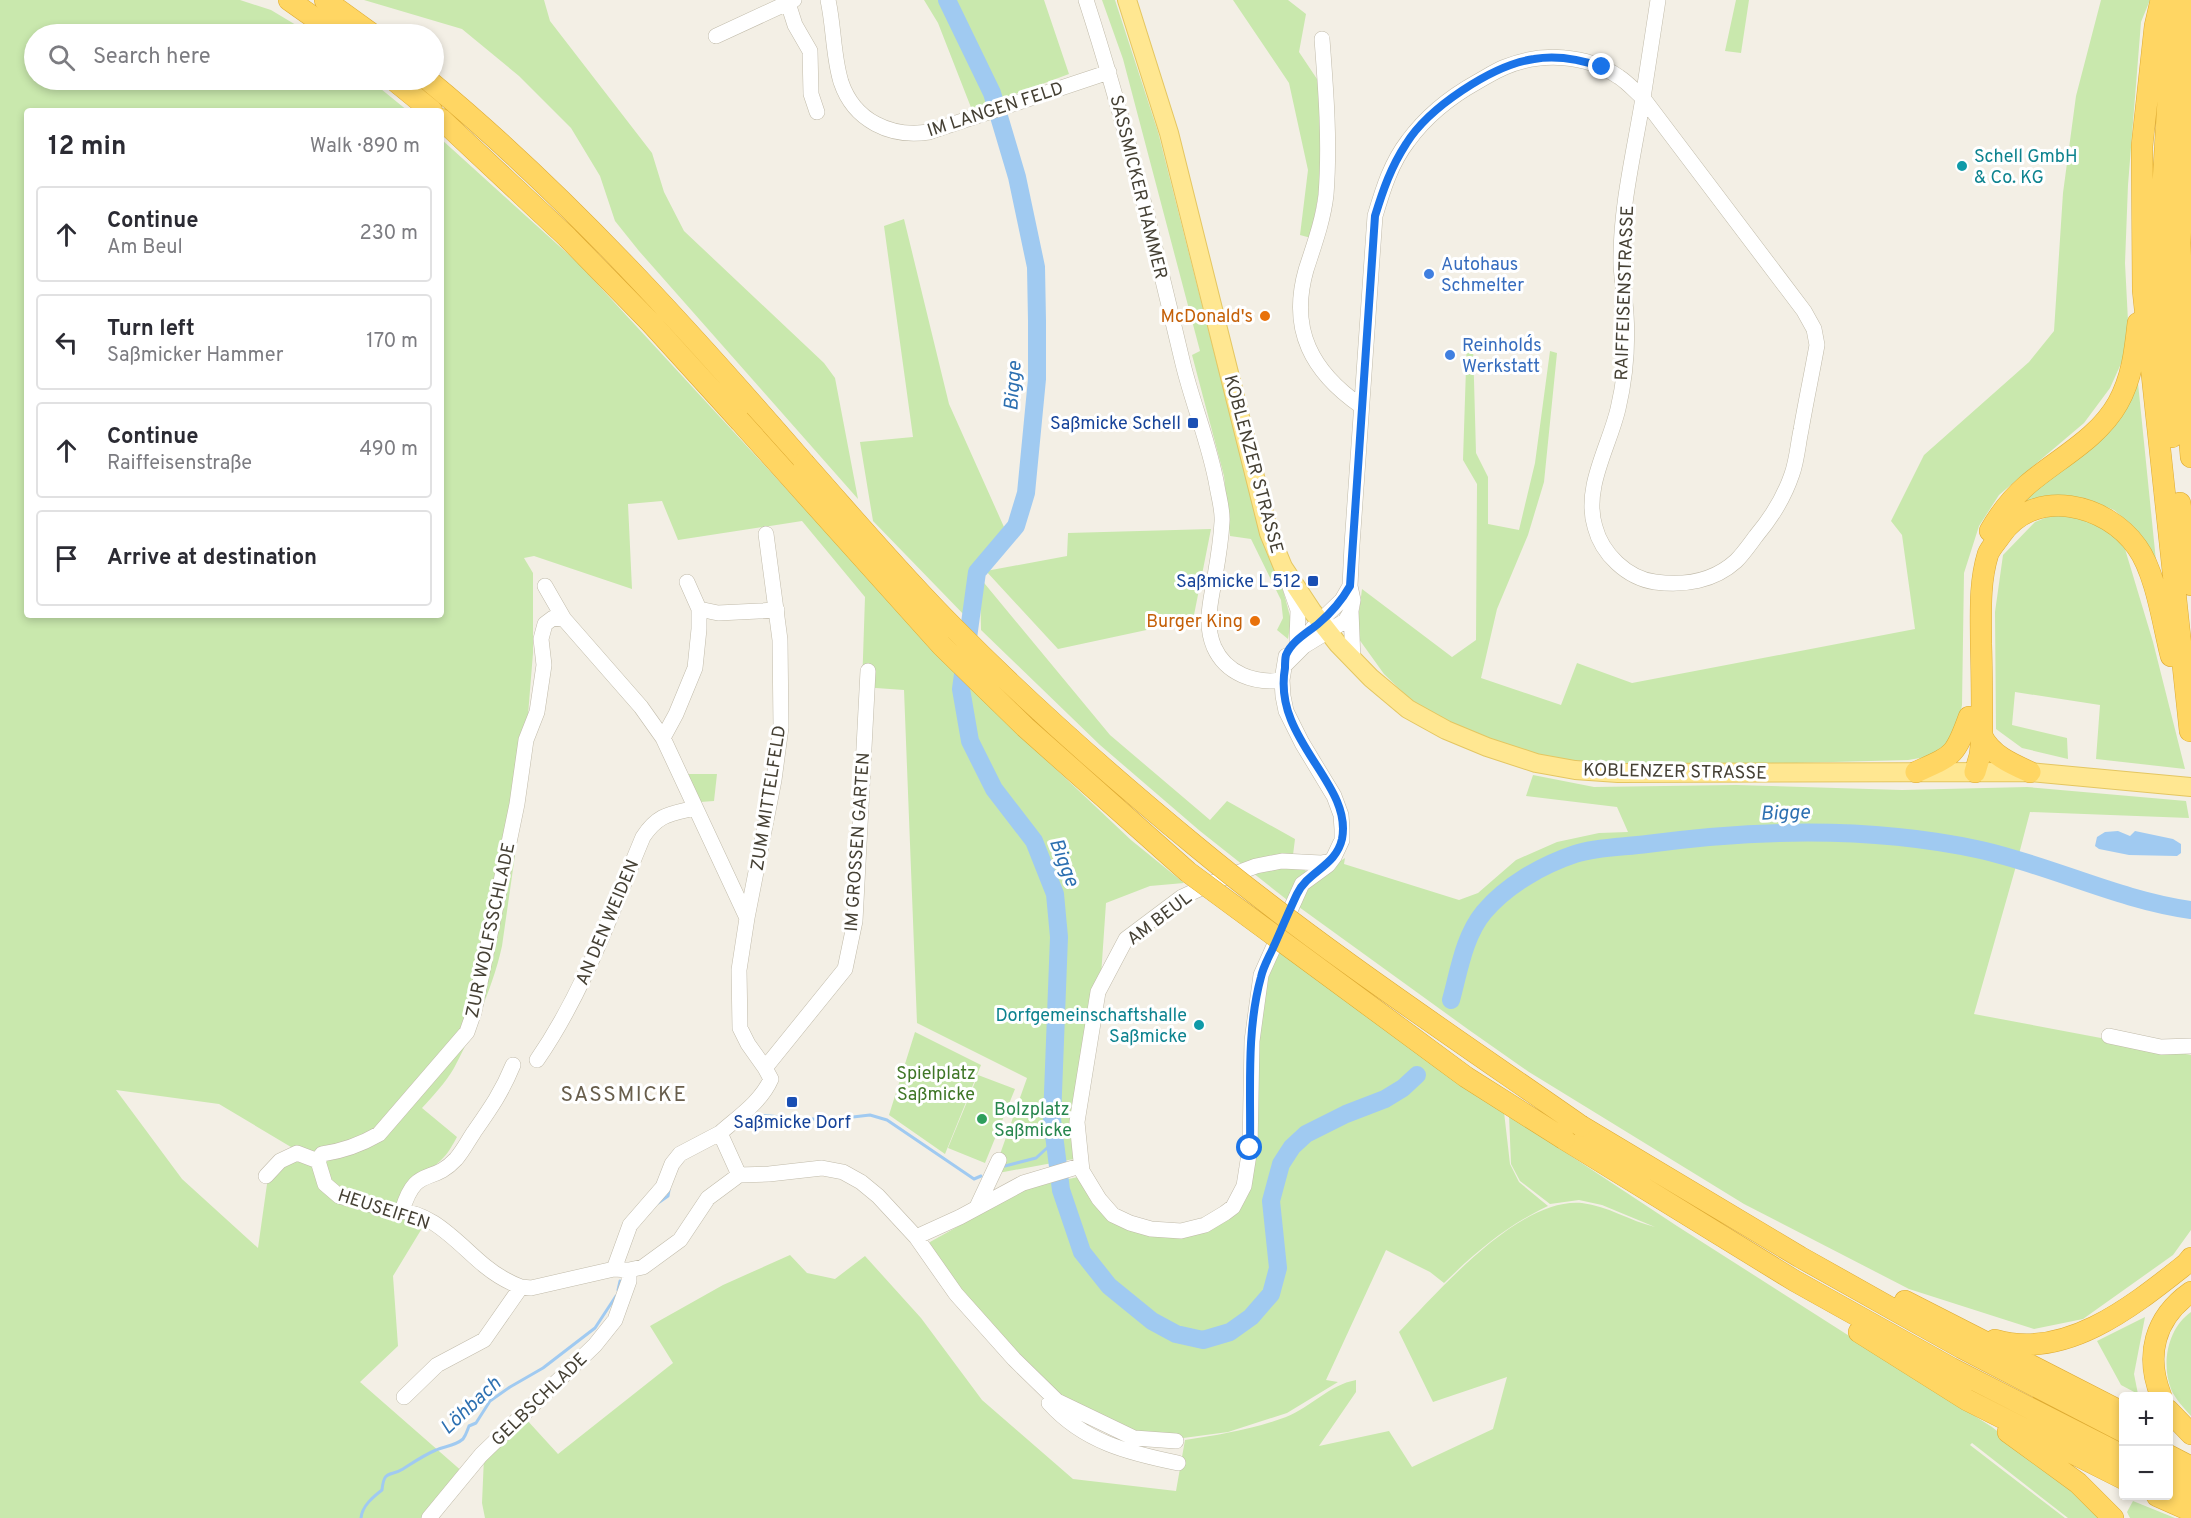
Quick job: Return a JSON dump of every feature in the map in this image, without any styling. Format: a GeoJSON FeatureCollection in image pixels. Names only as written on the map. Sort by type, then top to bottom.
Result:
{"type":"FeatureCollection","features":[{"type":"Feature","properties":{"kind":"highway"},"geometry":{"type":"LineString","coordinates":[[288,0],[323,24]]}},
{"type":"Feature","properties":{"kind":"highway"},"geometry":{"type":"LineString","coordinates":[[325,0],[358,24]]}},
{"type":"Feature","properties":{"kind":"highway"},"geometry":{"type":"LineString","coordinates":[[2161,0],[2155,26],[2142,146],[2143,290],[2191,733]]}},
{"type":"Feature","properties":{"kind":"highway"},"geometry":{"type":"LineString","coordinates":[[2174,0],[2160,234],[2174,459],[2191,585]]}},
{"type":"Feature","properties":{"kind":"highway"},"geometry":{"type":"LineString","coordinates":[[2191,7],[2180,243],[2186,396],[2191,457]]}},
{"type":"Feature","properties":{"kind":"highway"},"geometry":{"type":"LineString","coordinates":[[406,90],[428,108]]}},
{"type":"Feature","properties":{"kind":"highway"},"geometry":{"type":"LineString","coordinates":[[440,90],[534,175],[650,290],[953,627],[1036,706],[1199,849],[1294,922],[1581,1126],[1800,1257],[1962,1348],[2119,1429]]}},
{"type":"Feature","properties":{"kind":"highway"},"geometry":{"type":"LineString","coordinates":[[444,122],[567,237],[651,323],[942,646],[1025,727],[1188,872],[1466,1077],[1564,1139],[1795,1281],[1951,1368],[2119,1453]]}},
{"type":"Feature","properties":{"kind":"highway"},"geometry":{"type":"LineString","coordinates":[[1975,772],[1971,754],[1969,717],[1975,581],[1985,539],[1996,519],[2026,486],[2102,425],[2118,404],[2130,376],[2143,290]]}},
{"type":"Feature","properties":{"kind":"highway"},"geometry":{"type":"LineString","coordinates":[[1975,772],[1982,736],[1981,586],[1989,552],[2008,524],[2034,509],[2059,505],[2084,508],[2116,525],[2138,547],[2151,578],[2191,733]]}},
{"type":"Feature","properties":{"kind":"highway"},"geometry":{"type":"LineString","coordinates":[[1916,772],[1947,758],[1958,747],[1969,717]]}},
{"type":"Feature","properties":{"kind":"highway"},"geometry":{"type":"LineString","coordinates":[[1982,736],[1991,750],[2012,764],[2030,772]]}},
{"type":"Feature","properties":{"kind":"highway"},"geometry":{"type":"LineString","coordinates":[[1800,1257],[1862,1280],[1969,1332],[2119,1410]]}},
{"type":"Feature","properties":{"kind":"highway"},"geometry":{"type":"LineString","coordinates":[[1969,1332],[2009,1344],[2041,1345],[2086,1331],[2138,1302],[2191,1258]]}},
{"type":"Feature","properties":{"kind":"highway"},"geometry":{"type":"LineString","coordinates":[[1795,1281],[1852,1327],[1967,1400],[2078,1483],[2113,1518]]}},
{"type":"Feature","properties":{"kind":"highway"},"geometry":{"type":"LineString","coordinates":[[2159,1392],[2152,1364],[2159,1329],[2177,1303],[2191,1292]]}},
{"type":"Feature","properties":{"kind":"highway"},"geometry":{"type":"LineString","coordinates":[[1967,1400],[2119,1476]]}},
{"type":"Feature","properties":{"kind":"highway"},"geometry":{"type":"LineString","coordinates":[[2173,1414],[2191,1434]]}},
{"type":"Feature","properties":{"kind":"highway"},"geometry":{"type":"LineString","coordinates":[[2173,1436],[2191,1445]]}},
{"type":"Feature","properties":{"kind":"highway"},"geometry":{"type":"LineString","coordinates":[[2173,1457],[2191,1467]]}},
{"type":"Feature","properties":{"kind":"highway"},"geometry":{"type":"LineString","coordinates":[[2173,1480],[2191,1489]]}},
{"type":"Feature","properties":{"kind":"highway"},"geometry":{"type":"LineString","coordinates":[[2166,1500],[2191,1512]]}},
{"type":"Feature","properties":{"kind":"main road","name":"KOBLENZER STRASSE"},"geometry":{"type":"LineString","coordinates":[[1127,0],[1169,134],[1269,533],[1283,567],[1324,627],[1353,660],[1408,709],[1446,730],[1487,747],[1536,763],[1575,770],[1618,773],[2030,772],[2191,787]]}},
{"type":"Feature","properties":{"kind":"street","name":"IM LANGEN FELD"},"geometry":{"type":"LineString","coordinates":[[828,0],[841,80],[854,105],[868,120],[884,129],[909,134],[929,132],[1109,72]]}},
{"type":"Feature","properties":{"kind":"street","name":"SASSMICKER HAMMER"},"geometry":{"type":"LineString","coordinates":[[1086,0],[1109,72],[1148,215],[1189,389],[1216,479],[1222,520],[1209,604],[1209,631],[1215,650],[1228,666],[1246,678],[1271,682],[1284,673]]}},
{"type":"Feature","properties":{"kind":"street","name":"RAIFFEISENSTRASSE"},"geometry":{"type":"LineString","coordinates":[[1353,660],[1351,611],[1353,600],[1350,586],[1375,216],[1386,179],[1407,142],[1426,118],[1455,95],[1505,67],[1532,59],[1553,57],[1581,60],[1602,67],[1620,77],[1642,98],[1804,311],[1814,328],[1817,345],[1793,471],[1784,497],[1770,520],[1736,561],[1720,572],[1695,582],[1672,585],[1648,581],[1626,571],[1607,554],[1595,529],[1590,508],[1596,476],[1619,408],[1625,365],[1626,317],[1621,265],[1623,222],[1642,98],[1658,0]]}},
{"type":"Feature","properties":{"kind":"street"},"geometry":{"type":"LineString","coordinates":[[716,36],[791,2],[795,25],[810,51],[812,94],[817,112]]}},
{"type":"Feature","properties":{"kind":"street"},"geometry":{"type":"LineString","coordinates":[[1322,39],[1328,162],[1326,197],[1319,231],[1304,279],[1300,305],[1302,329],[1309,351],[1324,374],[1341,392],[1361,406]]}},
{"type":"Feature","properties":{"kind":"street","name":"ZUM MITTELFELD"},"geometry":{"type":"LineString","coordinates":[[747,918],[774,780],[781,727],[777,610],[766,534]]}},
{"type":"Feature","properties":{"kind":"street"},"geometry":{"type":"LineString","coordinates":[[1283,567],[1298,610],[1297,641]]}},
{"type":"Feature","properties":{"kind":"street"},"geometry":{"type":"LineString","coordinates":[[663,738],[676,714],[695,668],[699,609],[687,582]]}},
{"type":"Feature","properties":{"kind":"street"},"geometry":{"type":"LineString","coordinates":[[545,586],[564,620],[641,707],[663,738],[747,918],[739,970],[740,1028],[771,1079],[767,1089],[758,1100],[720,1133],[739,1174]]}},
{"type":"Feature","properties":{"kind":"street"},"geometry":{"type":"LineString","coordinates":[[1284,673],[1304,646],[1324,627],[1350,586]]}},
{"type":"Feature","properties":{"kind":"street"},"geometry":{"type":"LineString","coordinates":[[699,609],[718,614],[777,610]]}},
{"type":"Feature","properties":{"kind":"street"},"geometry":{"type":"LineString","coordinates":[[1332,859],[1342,840],[1341,815],[1335,796],[1293,725],[1283,696],[1285,657],[1297,641],[1324,627],[1346,621],[1351,611]]}},
{"type":"Feature","properties":{"kind":"street","name":"ZUR WOLFSSCHLADE"},"geometry":{"type":"LineString","coordinates":[[318,1161],[322,1154],[362,1144],[379,1134],[467,1032],[474,1012],[512,826],[526,740],[537,712],[544,665],[541,639],[545,624],[553,618],[564,620]]}},
{"type":"Feature","properties":{"kind":"street","name":"IM GROSSEN GARTEN"},"geometry":{"type":"LineString","coordinates":[[765,1068],[845,969],[855,921],[868,671]]}},
{"type":"Feature","properties":{"kind":"street","name":"AN DEN WEIDEN"},"geometry":{"type":"LineString","coordinates":[[537,1060],[554,1036],[575,997],[643,837],[652,824],[667,815],[695,808]]}},
{"type":"Feature","properties":{"kind":"street","name":"AM BEUL"},"geometry":{"type":"LineString","coordinates":[[1332,859],[1302,884],[1261,975],[1252,1041],[1250,1148],[1244,1186],[1233,1207],[1206,1225],[1181,1231],[1151,1229],[1113,1215],[1073,1168],[1077,1122],[1098,992],[1126,939],[1182,897],[1221,879],[1256,866],[1282,861],[1321,863],[1332,859]]}},
{"type":"Feature","properties":{"kind":"street"},"geometry":{"type":"LineString","coordinates":[[2109,1036],[2161,1047],[2191,1046]]}},
{"type":"Feature","properties":{"kind":"street"},"geometry":{"type":"LineString","coordinates":[[402,1210],[414,1183],[424,1176],[444,1170],[456,1159],[502,1091],[513,1065]]}},
{"type":"Feature","properties":{"kind":"street","name":"GELBSCHLADE"},"geometry":{"type":"LineString","coordinates":[[429,1518],[481,1455],[595,1345],[615,1320],[629,1281],[622,1269],[630,1225],[663,1187],[672,1164],[680,1154],[720,1133]]}},
{"type":"Feature","properties":{"kind":"street"},"geometry":{"type":"LineString","coordinates":[[266,1176],[280,1161],[297,1153],[318,1161]]}},
{"type":"Feature","properties":{"kind":"street"},"geometry":{"type":"LineString","coordinates":[[977,1207],[999,1160]]}},
{"type":"Feature","properties":{"kind":"street","name":"HEUSEIFEN"},"geometry":{"type":"LineString","coordinates":[[318,1161],[326,1184],[339,1197],[394,1211],[402,1210],[428,1220],[458,1240],[483,1264],[505,1280],[521,1287]]}},
{"type":"Feature","properties":{"kind":"street"},"geometry":{"type":"LineString","coordinates":[[404,1397],[437,1365],[484,1340],[521,1287],[531,1288],[642,1267],[680,1240],[708,1198],[739,1174],[769,1174],[822,1168],[843,1172],[861,1182],[878,1196],[916,1237],[956,1294],[1052,1406],[1091,1437],[1116,1449],[1178,1463]]}},
{"type":"Feature","properties":{"kind":"street"},"geometry":{"type":"LineString","coordinates":[[916,1237],[952,1221],[1023,1183],[1073,1168]]}},
{"type":"Feature","properties":{"kind":"street"},"geometry":{"type":"LineString","coordinates":[[1014,1359],[1057,1401],[1082,1414],[1134,1438],[1176,1441]]}},
{"type":"Feature","properties":{"kind":"green space"},"geometry":{"type":"Polygon","coordinates":[[[0,0],[240,0],[271,10],[294,24],[24,24],[24,90],[382,90],[404,108],[24,108],[24,618],[444,618],[444,142],[578,263],[968,686],[1131,840],[1184,883],[1150,886],[1106,903],[1101,976],[1092,992],[1071,1122],[1074,1159],[993,1174],[1027,1078],[917,1023],[904,690],[862,687],[865,597],[802,521],[678,540],[662,501],[628,504],[632,589],[534,556],[524,558],[533,573],[533,653],[528,715],[502,864],[512,835],[519,827],[502,946],[488,992],[454,1068],[422,1108],[457,1137],[444,1157],[414,1183],[401,1207],[375,1203],[334,1189],[318,1159],[296,1150],[219,1104],[116,1090],[182,1179],[258,1248],[268,1177],[280,1163],[298,1155],[313,1165],[326,1193],[348,1206],[402,1215],[424,1225],[393,1276],[398,1346],[360,1382],[464,1473],[426,1518],[0,1518],[0,0]]]}},
{"type":"Feature","properties":{"kind":"green space"},"geometry":{"type":"Polygon","coordinates":[[[364,0],[544,0],[550,21],[652,153],[664,192],[684,231],[824,363],[835,378],[858,499],[615,221],[600,176],[571,128],[519,76],[462,29],[364,0]]]}},
{"type":"Feature","properties":{"kind":"green space"},"geometry":{"type":"Polygon","coordinates":[[[924,0],[1044,0],[1069,74],[972,110],[938,23],[924,0]]]}},
{"type":"Feature","properties":{"kind":"green space"},"geometry":{"type":"Polygon","coordinates":[[[1102,0],[1115,0],[1158,132],[1260,533],[1283,590],[1291,620],[1288,639],[1277,630],[1283,618],[1281,600],[1251,539],[1230,536],[1224,476],[1192,355],[1200,351],[1123,59],[1102,0]]]}},
{"type":"Feature","properties":{"kind":"green space"},"geometry":{"type":"Polygon","coordinates":[[[1233,0],[1288,0],[1306,14],[1299,52],[1319,82],[1321,179],[1311,238],[1300,235],[1308,170],[1289,83],[1233,0]]]}},
{"type":"Feature","properties":{"kind":"green space"},"geometry":{"type":"Polygon","coordinates":[[[1736,0],[1749,0],[1741,53],[1725,51],[1736,0]]]}},
{"type":"Feature","properties":{"kind":"green space"},"geometry":{"type":"Polygon","coordinates":[[[2101,0],[2150,0],[2141,22],[2128,185],[2125,263],[2128,321],[2124,357],[2110,388],[2084,423],[1999,495],[1979,526],[1964,573],[1962,705],[1957,733],[1938,755],[1908,760],[1601,765],[1540,756],[1471,735],[1413,702],[1384,674],[1356,635],[1362,589],[1452,657],[1476,640],[1477,484],[1463,460],[1467,337],[1473,344],[1476,453],[1488,477],[1488,524],[1519,530],[1535,463],[1550,351],[1557,353],[1544,482],[1528,535],[1497,609],[1481,678],[1561,705],[1577,663],[1632,683],[1915,629],[1902,535],[1891,521],[1924,455],[2029,362],[2054,331],[2063,193],[2076,96],[2101,0]]]}},
{"type":"Feature","properties":{"kind":"green space"},"geometry":{"type":"Polygon","coordinates":[[[904,219],[949,404],[1004,527],[972,568],[969,620],[873,521],[860,442],[913,437],[884,226],[904,219]]]}},
{"type":"Feature","properties":{"kind":"green space"},"geometry":{"type":"Polygon","coordinates":[[[2138,383],[2156,561],[2133,526],[2114,510],[2085,498],[2057,497],[2010,513],[2138,383]]]}},
{"type":"Feature","properties":{"kind":"green space"},"geometry":{"type":"Polygon","coordinates":[[[2060,512],[2090,518],[2122,539],[2153,642],[2185,769],[2096,759],[2100,705],[2015,692],[2012,725],[2067,738],[2068,759],[2022,748],[1996,729],[1995,612],[2003,555],[2035,522],[2060,512]]]}},
{"type":"Feature","properties":{"kind":"green space"},"geometry":{"type":"Polygon","coordinates":[[[1211,529],[1193,620],[1058,649],[986,571],[1067,556],[1068,533],[1211,529]]]}},
{"type":"Feature","properties":{"kind":"green space"},"geometry":{"type":"Polygon","coordinates":[[[980,578],[1110,735],[1210,820],[1227,801],[1295,839],[1292,863],[1306,871],[1291,903],[1200,831],[1100,745],[981,630],[980,578]]]}},
{"type":"Feature","properties":{"kind":"green space"},"geometry":{"type":"Polygon","coordinates":[[[687,774],[717,774],[714,801],[700,802],[687,774]]]}},
{"type":"Feature","properties":{"kind":"green space"},"geometry":{"type":"Polygon","coordinates":[[[1533,775],[1594,787],[1736,785],[1902,790],[2027,787],[2186,801],[2189,818],[2030,812],[2019,854],[1954,842],[1953,851],[1982,855],[2016,866],[1974,1014],[2191,1055],[2191,1230],[2173,1255],[2083,1319],[2034,1329],[1909,1289],[1744,1204],[1529,1072],[1299,907],[1312,879],[1345,858],[1344,864],[1459,900],[1478,893],[1516,860],[1557,842],[1599,833],[1628,832],[1617,807],[1526,796],[1533,775]]]}},
{"type":"Feature","properties":{"kind":"green space"},"geometry":{"type":"Polygon","coordinates":[[[1278,951],[1504,1112],[1510,1164],[1519,1182],[1548,1206],[1493,1240],[1444,1283],[1430,1272],[1386,1250],[1326,1380],[1338,1382],[1287,1413],[1228,1432],[1176,1439],[1134,1436],[1058,1399],[929,1252],[930,1242],[1027,1188],[1078,1177],[1148,1233],[1180,1238],[1209,1229],[1228,1217],[1245,1201],[1250,1190],[1257,1041],[1265,978],[1278,951]]]}},
{"type":"Feature","properties":{"kind":"green space","name":"Spielplatz Saßmicke"},"geometry":{"type":"Polygon","coordinates":[[[915,1032],[981,1065],[945,1154],[889,1115],[915,1032]]]}},
{"type":"Feature","properties":{"kind":"green space","name":"Bolzplatz Saßmicke"},"geometry":{"type":"Polygon","coordinates":[[[978,1075],[1015,1089],[985,1163],[948,1148],[978,1075]]]}},
{"type":"Feature","properties":{"kind":"green space"},"geometry":{"type":"Polygon","coordinates":[[[1509,1115],[1677,1226],[1992,1427],[2109,1518],[2068,1518],[1972,1443],[1970,1445],[2065,1518],[485,1518],[482,1503],[484,1457],[526,1419],[558,1454],[673,1363],[650,1326],[723,1285],[790,1255],[807,1273],[835,1279],[865,1256],[921,1318],[982,1400],[1073,1479],[1176,1491],[1185,1440],[1236,1431],[1286,1417],[1337,1386],[1356,1380],[1356,1392],[1319,1446],[1389,1431],[1412,1467],[1493,1429],[1507,1377],[1433,1402],[1399,1332],[1458,1272],[1507,1230],[1532,1215],[1558,1205],[1582,1203],[1592,1205],[1655,1227],[1602,1205],[1579,1200],[1550,1204],[1520,1181],[1511,1164],[1509,1115]]]}},
{"type":"Feature","properties":{"kind":"green space"},"geometry":{"type":"Polygon","coordinates":[[[2191,1312],[2191,1416],[2173,1393],[2167,1368],[2172,1337],[2183,1319],[2191,1312]]]}},
{"type":"Feature","properties":{"kind":"green space"},"geometry":{"type":"Polygon","coordinates":[[[2145,1317],[2134,1374],[2138,1392],[2121,1385],[2097,1341],[2145,1317]]]}},
{"type":"Feature","properties":{"kind":"green space"},"geometry":{"type":"Polygon","coordinates":[[[2133,1501],[2175,1518],[2130,1518],[2127,1512],[2133,1501]]]}},
{"type":"Feature","properties":{"kind":"water"},"geometry":{"type":"Polygon","coordinates":[[[2118,831],[2130,836],[2135,831],[2173,839],[2181,844],[2181,853],[2177,856],[2129,855],[2099,849],[2095,846],[2097,837],[2105,832],[2118,831]]]}},
{"type":"Feature","properties":{"kind":"waterway","name":"Bigge"},"geometry":{"type":"LineString","coordinates":[[947,0],[992,93],[1017,177],[1036,267],[1037,379],[1026,493],[1016,526],[977,572],[961,689],[970,741],[994,789],[1034,841],[1055,894],[1059,937],[1052,1119],[1061,1190],[1082,1252],[1109,1286],[1152,1321],[1176,1334],[1203,1340],[1230,1332],[1251,1317],[1271,1294],[1278,1268],[1271,1201],[1281,1164],[1292,1147],[1306,1134],[1346,1114],[1385,1099],[1403,1088],[1417,1075]]}},
{"type":"Feature","properties":{"kind":"waterway","name":"Bigge"},"geometry":{"type":"LineString","coordinates":[[1451,1000],[1463,954],[1472,932],[1477,921],[1493,902],[1514,885],[1550,864],[1575,854],[1601,849],[1731,835],[1772,833],[1814,832],[1898,837],[1981,850],[2138,899],[2191,910]]}},
{"type":"Feature","properties":{"kind":"waterway"},"geometry":{"type":"LineString","coordinates":[[756,1115],[827,1120],[870,1115],[887,1120],[974,1179],[981,1176]]}},
{"type":"Feature","properties":{"kind":"waterway"},"geometry":{"type":"LineString","coordinates":[[1005,1166],[1036,1158],[1047,1148],[1056,1147]]}},
{"type":"Feature","properties":{"kind":"waterway"},"geometry":{"type":"LineString","coordinates":[[658,1203],[668,1196],[669,1190]]}},
{"type":"Feature","properties":{"kind":"waterway","name":"Löhbach"},"geometry":{"type":"LineString","coordinates":[[618,1290],[620,1281]]}},
{"type":"Feature","properties":{"kind":"waterway","name":"Löhbach"},"geometry":{"type":"LineString","coordinates":[[361,1518],[366,1506],[382,1490],[386,1476],[463,1439],[469,1426],[476,1423],[490,1401],[543,1368],[595,1328],[616,1296]]}},
{"type":"Feature","properties":{"kind":"place","name":"Schell GmbH & Co. KG"},"geometry":{"type":"Point","coordinates":[1962,166]}},
{"type":"Feature","properties":{"kind":"place","name":"Autohaus Schmelter"},"geometry":{"type":"Point","coordinates":[1429,274]}},
{"type":"Feature","properties":{"kind":"place","name":"McDonald's"},"geometry":{"type":"Point","coordinates":[1265,316]}},
{"type":"Feature","properties":{"kind":"place","name":"Reinhold´s Werkstatt"},"geometry":{"type":"Point","coordinates":[1450,355]}},
{"type":"Feature","properties":{"kind":"place","name":"Saßmicke Schell"},"geometry":{"type":"Point","coordinates":[1193,423]}},
{"type":"Feature","properties":{"kind":"place","name":"Saßmicke L 512"},"geometry":{"type":"Point","coordinates":[1313,581]}},
{"type":"Feature","properties":{"kind":"place","name":"Burger King"},"geometry":{"type":"Point","coordinates":[1255,621]}},
{"type":"Feature","properties":{"kind":"place","name":"Dorfgemeinschaftshalle Saßmicke"},"geometry":{"type":"Point","coordinates":[1199,1025]}},
{"type":"Feature","properties":{"kind":"place","name":"Saßmicke Dorf"},"geometry":{"type":"Point","coordinates":[792,1102]}},
{"type":"Feature","properties":{"kind":"place","name":"Bolzplatz Saßmicke"},"geometry":{"type":"Point","coordinates":[982,1119]}},
{"type":"Feature","properties":{"kind":"district","name":"SASSMICKE"},"geometry":{"type":"Point","coordinates":[624,1094]}},
{"type":"Feature","properties":{"kind":"route"},"geometry":{"type":"LineString","coordinates":[[1250,1148],[1252,1041],[1261,975],[1302,884],[1328,865],[1342,840],[1341,815],[1335,796],[1302,743],[1286,711],[1282,680],[1285,657],[1291,647],[1336,607],[1350,586],[1375,216],[1386,179],[1407,142],[1426,118],[1455,95],[1505,67],[1532,59],[1553,57],[1581,60],[1602,67]]}}]}
